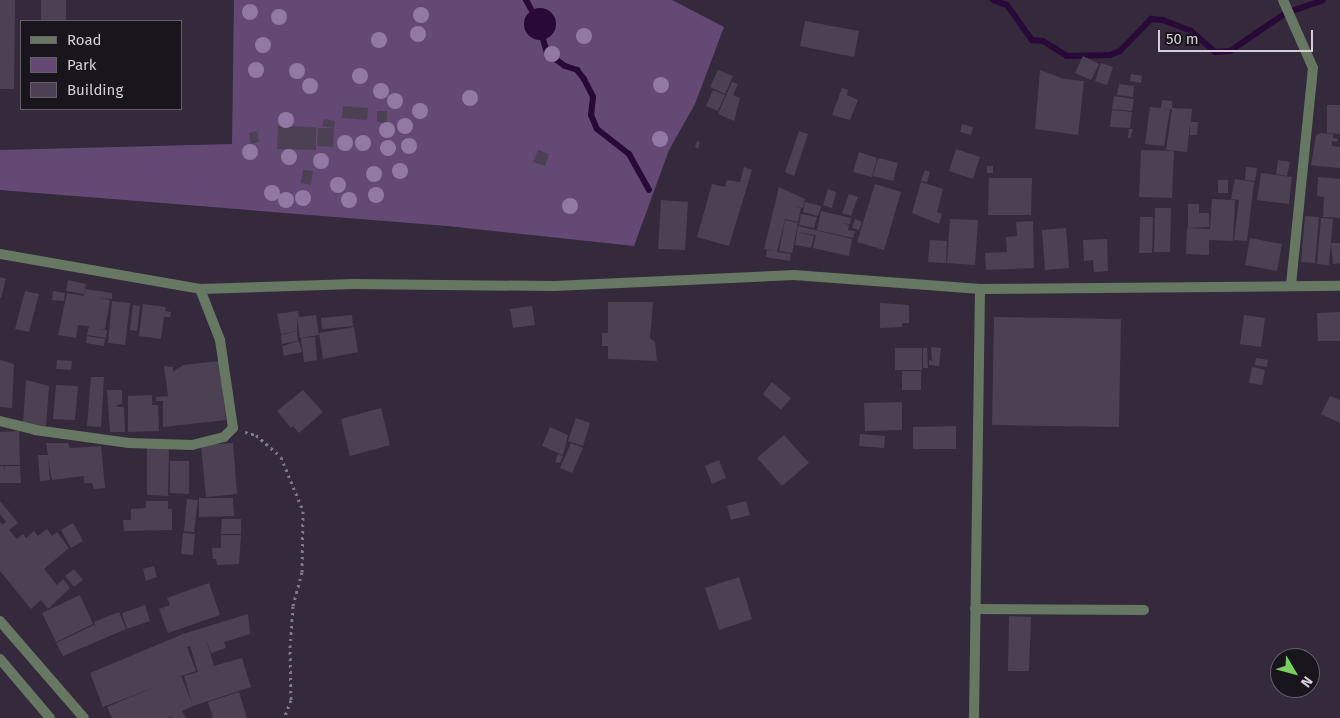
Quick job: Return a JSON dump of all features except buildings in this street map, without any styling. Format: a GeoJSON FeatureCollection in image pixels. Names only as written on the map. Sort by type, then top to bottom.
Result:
{"type":"FeatureCollection","features":[{"type":"Feature","properties":{"kind":"street"},"geometry":{"type":"LineString","coordinates":[[1284,0],[1313,68],[1291,286]]}},
{"type":"Feature","properties":{"kind":"street"},"geometry":{"type":"LineString","coordinates":[[0,254],[200,288],[354,284],[554,286],[794,275],[980,289],[1340,286]]}},
{"type":"Feature","properties":{"kind":"street"},"geometry":{"type":"LineString","coordinates":[[0,421],[35,430],[160,444],[192,445],[224,437],[233,428],[220,340],[200,288]]}},
{"type":"Feature","properties":{"kind":"street"},"geometry":{"type":"LineString","coordinates":[[974,718],[980,289]]}},
{"type":"Feature","properties":{"kind":"street"},"geometry":{"type":"LineString","coordinates":[[975,609],[1144,610]]}},
{"type":"Feature","properties":{"kind":"street"},"geometry":{"type":"LineString","coordinates":[[0,621],[84,718]]}},
{"type":"Feature","properties":{"kind":"street"},"geometry":{"type":"LineString","coordinates":[[0,659],[50,718]]}},
{"type":"Feature","properties":{"kind":"path"},"geometry":{"type":"LineString","coordinates":[[233,428],[256,435],[281,457],[303,511],[302,572],[293,606],[290,645],[291,700],[284,718]]}},
{"type":"Feature","properties":{"kind":"green space"},"geometry":{"type":"Polygon","coordinates":[[[234,0],[672,0],[724,27],[695,104],[669,150],[634,246],[447,226],[0,190],[0,150],[232,144],[234,0]]]}},
{"type":"Feature","properties":{"kind":"shaded area"},"geometry":{"type":"Polygon","coordinates":[[[540,8],[546,9],[551,13],[555,18],[555,30],[551,35],[546,39],[540,40],[534,39],[529,35],[525,30],[524,24],[525,18],[529,13],[534,9],[540,8]]]}},
{"type":"Feature","properties":{"kind":"waterway"},"geometry":{"type":"LineString","coordinates":[[526,0],[532,11]]}},
{"type":"Feature","properties":{"kind":"waterway"},"geometry":{"type":"LineString","coordinates":[[993,0],[1007,5],[1032,40],[1043,41],[1067,56],[1110,55],[1120,51],[1151,19],[1163,20],[1191,31],[1215,52],[1230,51],[1286,13],[1323,0]]}},
{"type":"Feature","properties":{"kind":"waterway"},"geometry":{"type":"LineString","coordinates":[[543,39],[547,53],[565,66],[577,70],[584,79],[593,97],[591,115],[597,129],[629,154],[649,190]]}}]}
